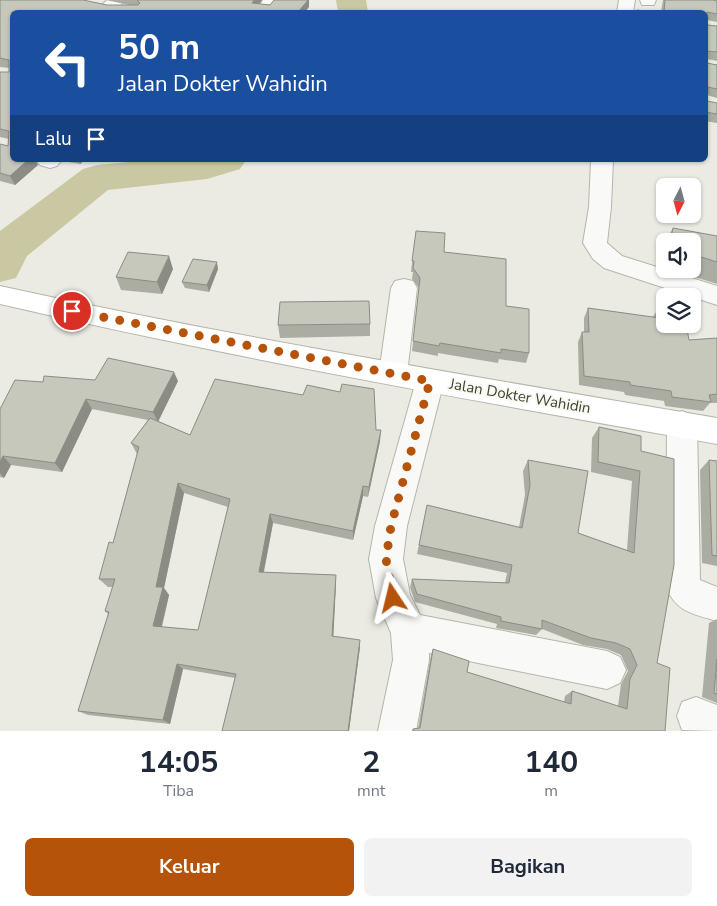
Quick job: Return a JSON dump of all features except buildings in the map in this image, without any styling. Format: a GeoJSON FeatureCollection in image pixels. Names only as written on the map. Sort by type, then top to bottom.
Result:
{"type":"FeatureCollection","features":[{"type":"Feature","properties":{"kind":"main road","name":"Jalan Dokter Wahidin"},"geometry":{"type":"LineString","coordinates":[[0,295],[89,315],[430,381],[717,431]]}},
{"type":"Feature","properties":{"kind":"street"},"geometry":{"type":"LineString","coordinates":[[90,4],[116,6]]}},
{"type":"Feature","properties":{"kind":"street"},"geometry":{"type":"LineString","coordinates":[[602,162],[600,207],[595,244],[602,253],[613,262],[717,296]]}},
{"type":"Feature","properties":{"kind":"street"},"geometry":{"type":"LineString","coordinates":[[394,374],[404,288]]}},
{"type":"Feature","properties":{"kind":"street"},"geometry":{"type":"LineString","coordinates":[[397,731],[411,660],[409,631],[393,598],[386,559],[391,526],[430,381]]}},
{"type":"Feature","properties":{"kind":"street"},"geometry":{"type":"LineString","coordinates":[[682,424],[683,587],[693,597],[717,604]]}},
{"type":"Feature","properties":{"kind":"street"},"geometry":{"type":"LineString","coordinates":[[409,631],[608,670]]}},
{"type":"Feature","properties":{"kind":"waterway"},"geometry":{"type":"LineString","coordinates":[[351,0],[353,10]]}},
{"type":"Feature","properties":{"kind":"waterway"},"geometry":{"type":"LineString","coordinates":[[0,266],[9,247],[97,178],[207,167],[221,162]]}},
{"type":"Feature","properties":{"kind":"route"},"geometry":{"type":"LineString","coordinates":[[72,311],[430,381],[391,526],[386,559],[393,598]]}}]}
